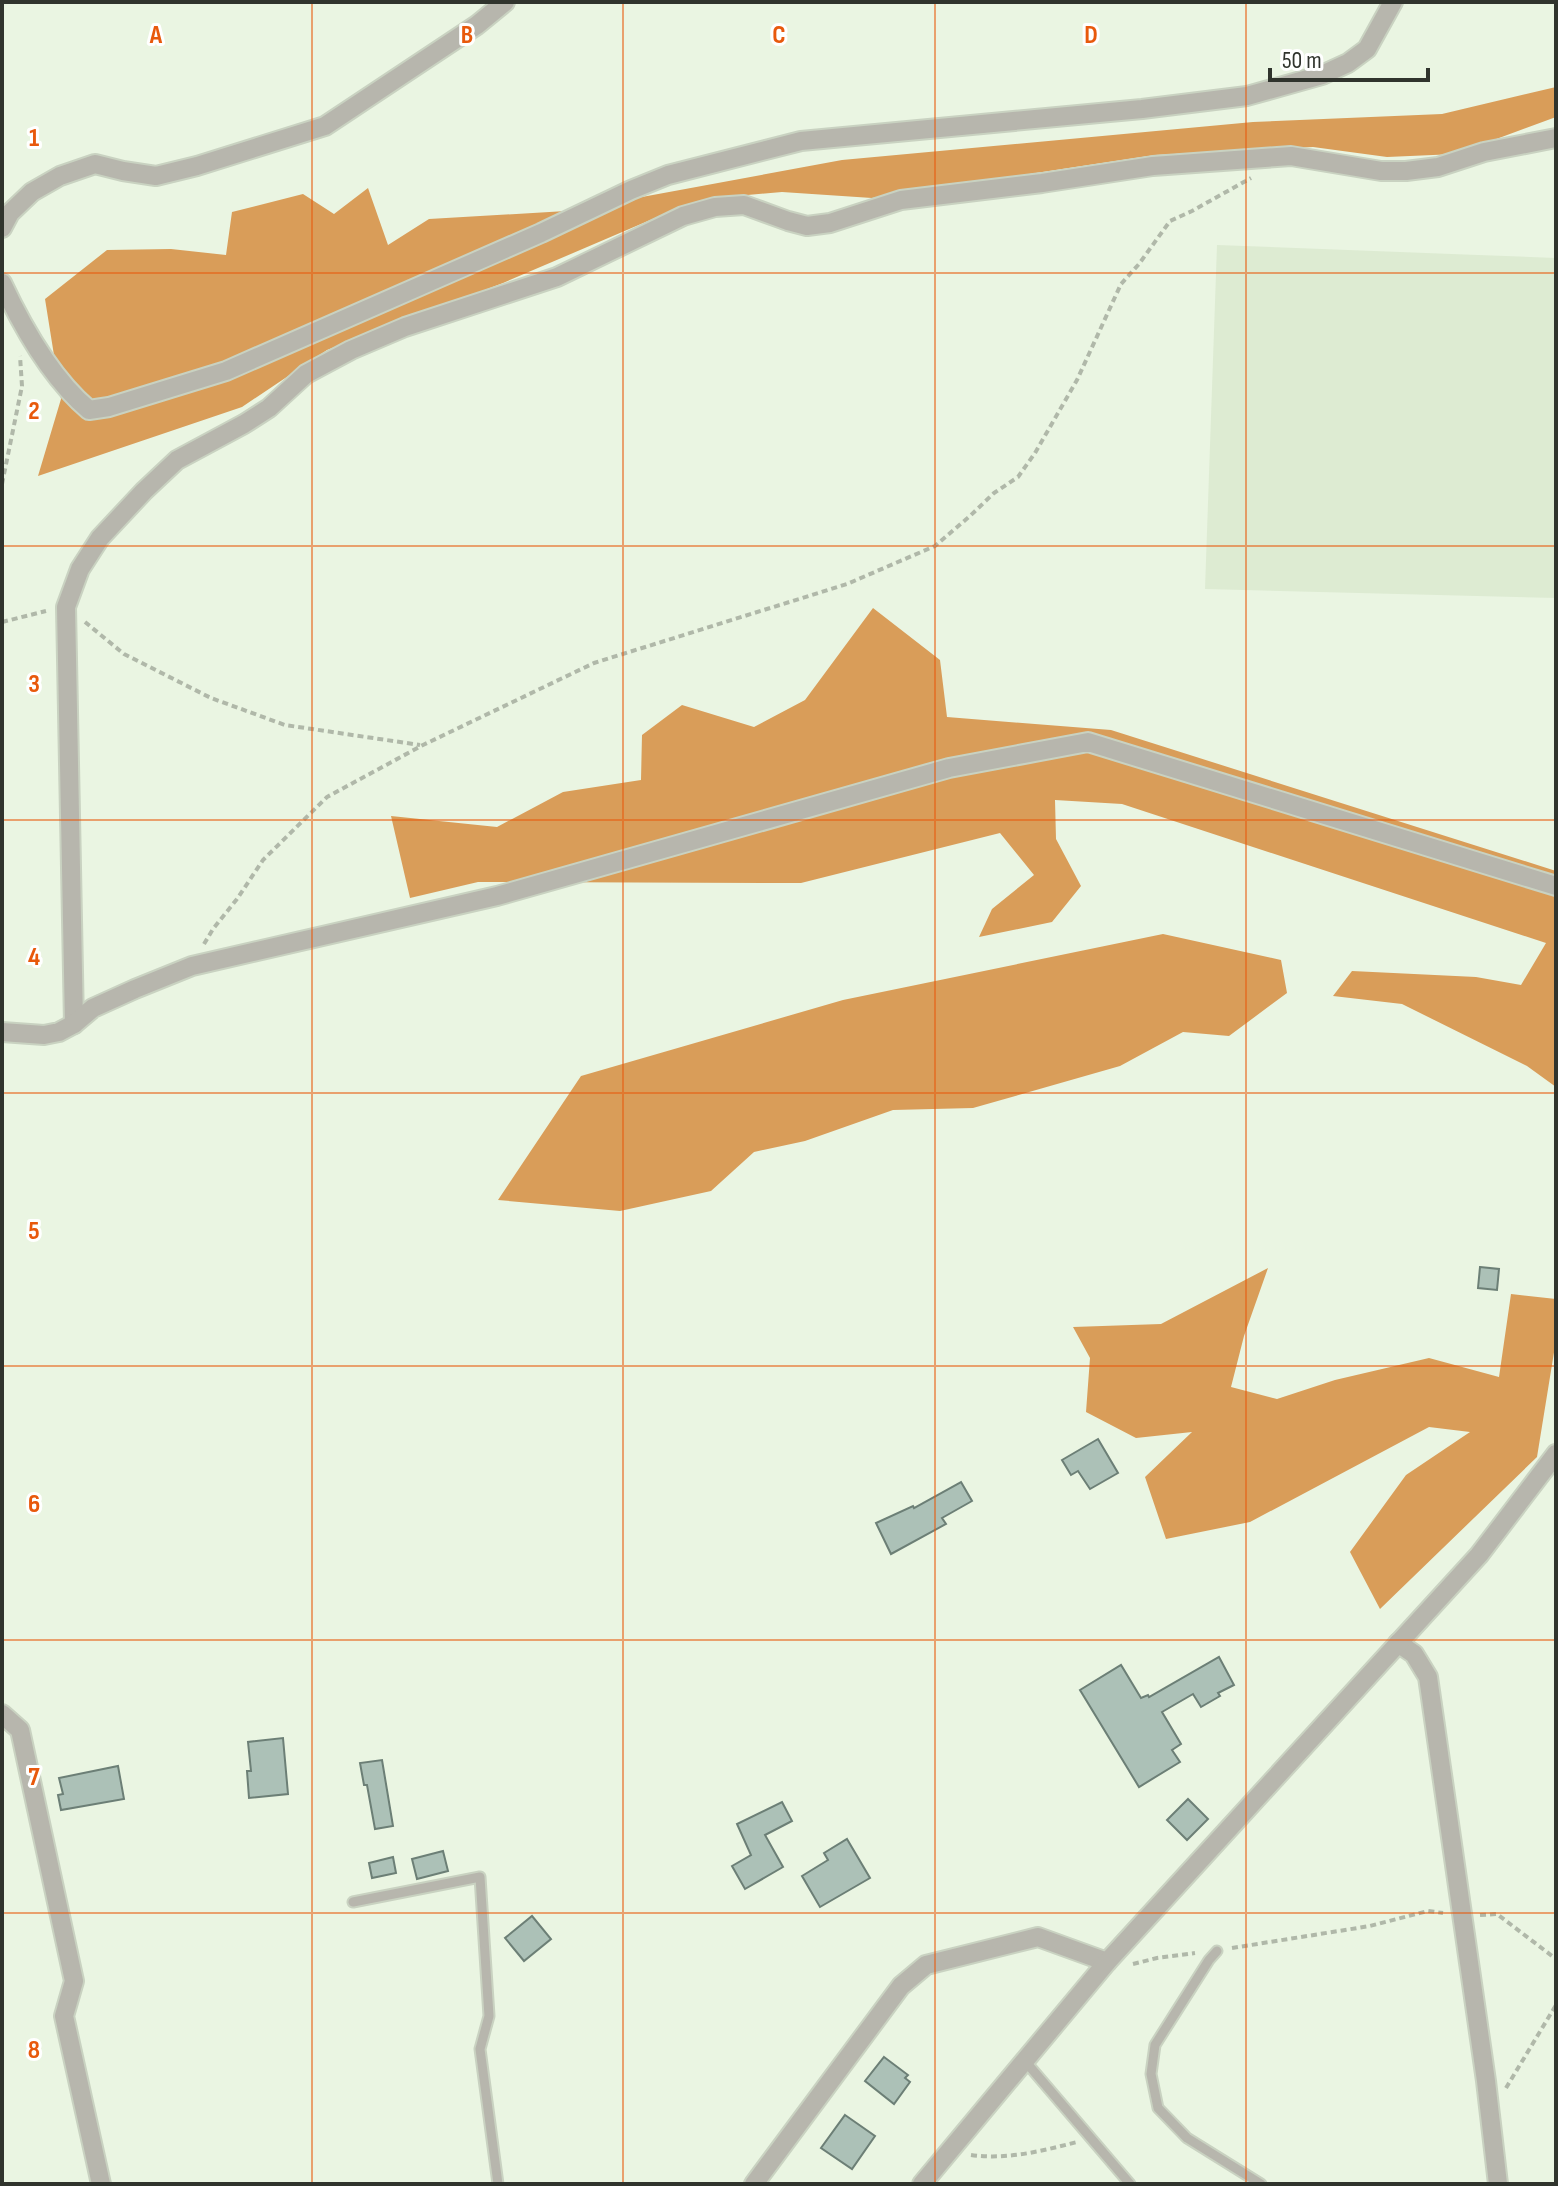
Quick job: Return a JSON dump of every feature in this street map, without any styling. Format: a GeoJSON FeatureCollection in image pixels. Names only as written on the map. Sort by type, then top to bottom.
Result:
{"type":"FeatureCollection","features":[{"type":"Feature","properties":{"kind":"street"},"geometry":{"type":"LineString","coordinates":[[2,228],[10,213],[32,192],[60,176],[95,164],[156,176],[325,126],[477,25],[505,2]]}},
{"type":"Feature","properties":{"kind":"street"},"geometry":{"type":"LineString","coordinates":[[2,283],[18,318],[75,399],[89,410],[109,407],[226,371],[668,175],[801,141],[1247,96],[1322,75],[1348,63],[1367,49],[1393,2]]}},
{"type":"Feature","properties":{"kind":"street"},"geometry":{"type":"LineString","coordinates":[[74,1024],[66,607],[80,569],[100,538],[144,491],[177,460],[269,408],[306,374],[405,327],[557,277],[683,216],[715,207],[744,205],[807,226],[830,223],[901,200],[1153,166],[1291,156],[1381,171],[1406,171],[1438,167],[1484,152],[1556,138]]}},
{"type":"Feature","properties":{"kind":"street"},"geometry":{"type":"LineString","coordinates":[[2,1032],[44,1035],[59,1032],[93,1008],[192,966],[497,896],[949,768],[1088,742],[1556,886]]}},
{"type":"Feature","properties":{"kind":"street"},"geometry":{"type":"LineString","coordinates":[[922,2184],[1107,1962],[1479,1555],[1556,1454]]}},
{"type":"Feature","properties":{"kind":"street"},"geometry":{"type":"LineString","coordinates":[[1398,1643],[1414,1654],[1428,1677],[1498,2184]]}},
{"type":"Feature","properties":{"kind":"street"},"geometry":{"type":"LineString","coordinates":[[2,1714],[20,1730],[74,1981],[64,2016],[101,2184]]}},
{"type":"Feature","properties":{"kind":"street"},"geometry":{"type":"LineString","coordinates":[[754,2184],[901,1986],[926,1965],[1038,1937],[1107,1962]]}},
{"type":"Feature","properties":{"kind":"lane"},"geometry":{"type":"LineString","coordinates":[[353,1902],[480,1877],[489,2016],[480,2049],[498,2184]]}},
{"type":"Feature","properties":{"kind":"lane"},"geometry":{"type":"LineString","coordinates":[[1217,1951],[1155,2045],[1151,2074],[1158,2108],[1187,2138],[1261,2184]]}},
{"type":"Feature","properties":{"kind":"lane"},"geometry":{"type":"LineString","coordinates":[[1025,2061],[1130,2184]]}},
{"type":"Feature","properties":{"kind":"path"},"geometry":{"type":"LineString","coordinates":[[192,966],[213,929],[263,860],[327,797],[423,745],[594,663],[847,584],[935,546],[994,493],[1018,477],[1077,380],[1121,284],[1170,221],[1256,176]]}},
{"type":"Feature","properties":{"kind":"path"},"geometry":{"type":"LineString","coordinates":[[2,484],[22,386],[18,318]]}},
{"type":"Feature","properties":{"kind":"path"},"geometry":{"type":"LineString","coordinates":[[2,622],[12,617],[66,607],[124,654],[211,698],[285,725],[423,745]]}},
{"type":"Feature","properties":{"kind":"path"},"geometry":{"type":"LineString","coordinates":[[1107,1962],[1122,1966],[1157,1958],[1217,1951],[1370,1926],[1428,1911],[1462,1916],[1497,1914],[1556,1959]]}},
{"type":"Feature","properties":{"kind":"path"},"geometry":{"type":"LineString","coordinates":[[1507,2087],[1556,2005]]}},
{"type":"Feature","properties":{"kind":"path"},"geometry":{"type":"LineString","coordinates":[[949,2152],[983,2156],[1036,2153],[1091,2138]]}},
{"type":"Feature","properties":{"kind":"shaded area"},"geometry":{"type":"Polygon","coordinates":[[[1556,87],[1556,117],[1456,154],[1387,157],[1313,147],[1155,155],[872,198],[782,192],[725,197],[676,209],[503,283],[327,350],[242,407],[38,476],[61,399],[45,299],[107,250],[171,249],[226,255],[232,212],[303,194],[334,214],[368,188],[388,245],[429,219],[566,211],[842,160],[1253,122],[1442,114],[1556,87]]]}},
{"type":"Feature","properties":{"kind":"shaded area"},"geometry":{"type":"Polygon","coordinates":[[[1217,245],[1556,258],[1556,598],[1205,589],[1217,245]]]}},
{"type":"Feature","properties":{"kind":"shaded area"},"geometry":{"type":"Polygon","coordinates":[[[873,608],[940,660],[947,717],[1111,730],[1556,871],[1556,1087],[1527,1066],[1402,1004],[1333,996],[1352,971],[1476,977],[1521,985],[1546,943],[1122,804],[1055,800],[1056,839],[1081,886],[1052,922],[979,937],[992,909],[1034,875],[1000,833],[801,883],[478,882],[410,898],[391,816],[497,827],[563,792],[641,780],[642,735],[682,705],[754,727],[805,700],[873,608]]]}},
{"type":"Feature","properties":{"kind":"shaded area"},"geometry":{"type":"Polygon","coordinates":[[[1163,934],[1281,960],[1287,993],[1229,1036],[1183,1032],[1120,1066],[973,1108],[893,1110],[805,1141],[754,1152],[711,1191],[620,1211],[498,1200],[581,1076],[843,1000],[1163,934]]]}},
{"type":"Feature","properties":{"kind":"shaded area"},"geometry":{"type":"Polygon","coordinates":[[[1268,1268],[1244,1336],[1231,1387],[1277,1399],[1335,1380],[1429,1358],[1499,1377],[1511,1294],[1556,1299],[1556,1340],[1537,1457],[1380,1609],[1350,1552],[1406,1475],[1470,1432],[1429,1427],[1250,1522],[1166,1539],[1145,1477],[1192,1432],[1136,1438],[1086,1412],[1090,1358],[1073,1327],[1161,1324],[1268,1268]]]}},
{"type":"Feature","properties":{"kind":"building"},"geometry":{"type":"Polygon","coordinates":[[[1480,1267],[1499,1269],[1497,1290],[1478,1288],[1480,1267]]]}},
{"type":"Feature","properties":{"kind":"building"},"geometry":{"type":"Polygon","coordinates":[[[1098,1439],[1118,1473],[1090,1489],[1078,1471],[1071,1475],[1062,1460],[1098,1439]]]}},
{"type":"Feature","properties":{"kind":"building"},"geometry":{"type":"Polygon","coordinates":[[[961,1482],[972,1501],[942,1518],[946,1524],[891,1554],[876,1523],[914,1508],[961,1482]]]}},
{"type":"Feature","properties":{"kind":"building"},"geometry":{"type":"Polygon","coordinates":[[[1219,1657],[1234,1685],[1201,1707],[1193,1694],[1162,1712],[1181,1744],[1172,1750],[1180,1762],[1139,1787],[1080,1690],[1121,1665],[1141,1698],[1149,1697],[1219,1657]]]}},
{"type":"Feature","properties":{"kind":"building"},"geometry":{"type":"Polygon","coordinates":[[[283,1738],[288,1794],[249,1798],[247,1771],[251,1771],[248,1742],[283,1738]]]}},
{"type":"Feature","properties":{"kind":"building"},"geometry":{"type":"Polygon","coordinates":[[[382,1760],[393,1826],[375,1829],[360,1763],[382,1760]]]}},
{"type":"Feature","properties":{"kind":"building"},"geometry":{"type":"Polygon","coordinates":[[[118,1766],[124,1799],[61,1810],[58,1795],[63,1794],[59,1778],[118,1766]]]}},
{"type":"Feature","properties":{"kind":"building"},"geometry":{"type":"Polygon","coordinates":[[[1188,1799],[1208,1819],[1187,1840],[1167,1820],[1188,1799]]]}},
{"type":"Feature","properties":{"kind":"building"},"geometry":{"type":"Polygon","coordinates":[[[782,1802],[792,1821],[765,1835],[783,1867],[745,1889],[732,1866],[751,1855],[737,1824],[782,1802]]]}},
{"type":"Feature","properties":{"kind":"building"},"geometry":{"type":"Polygon","coordinates":[[[847,1839],[870,1878],[820,1907],[802,1876],[828,1860],[824,1853],[847,1839]]]}},
{"type":"Feature","properties":{"kind":"building"},"geometry":{"type":"Polygon","coordinates":[[[443,1851],[448,1871],[417,1879],[412,1859],[443,1851]]]}},
{"type":"Feature","properties":{"kind":"building"},"geometry":{"type":"Polygon","coordinates":[[[393,1857],[396,1873],[372,1878],[369,1863],[393,1857]]]}},
{"type":"Feature","properties":{"kind":"building"},"geometry":{"type":"Polygon","coordinates":[[[532,1916],[551,1939],[524,1961],[505,1938],[532,1916]]]}},
{"type":"Feature","properties":{"kind":"building"},"geometry":{"type":"Polygon","coordinates":[[[884,2057],[908,2075],[905,2078],[910,2082],[894,2104],[865,2081],[884,2057]]]}},
{"type":"Feature","properties":{"kind":"building"},"geometry":{"type":"Polygon","coordinates":[[[845,2115],[875,2136],[852,2169],[821,2148],[845,2115]]]}}]}
